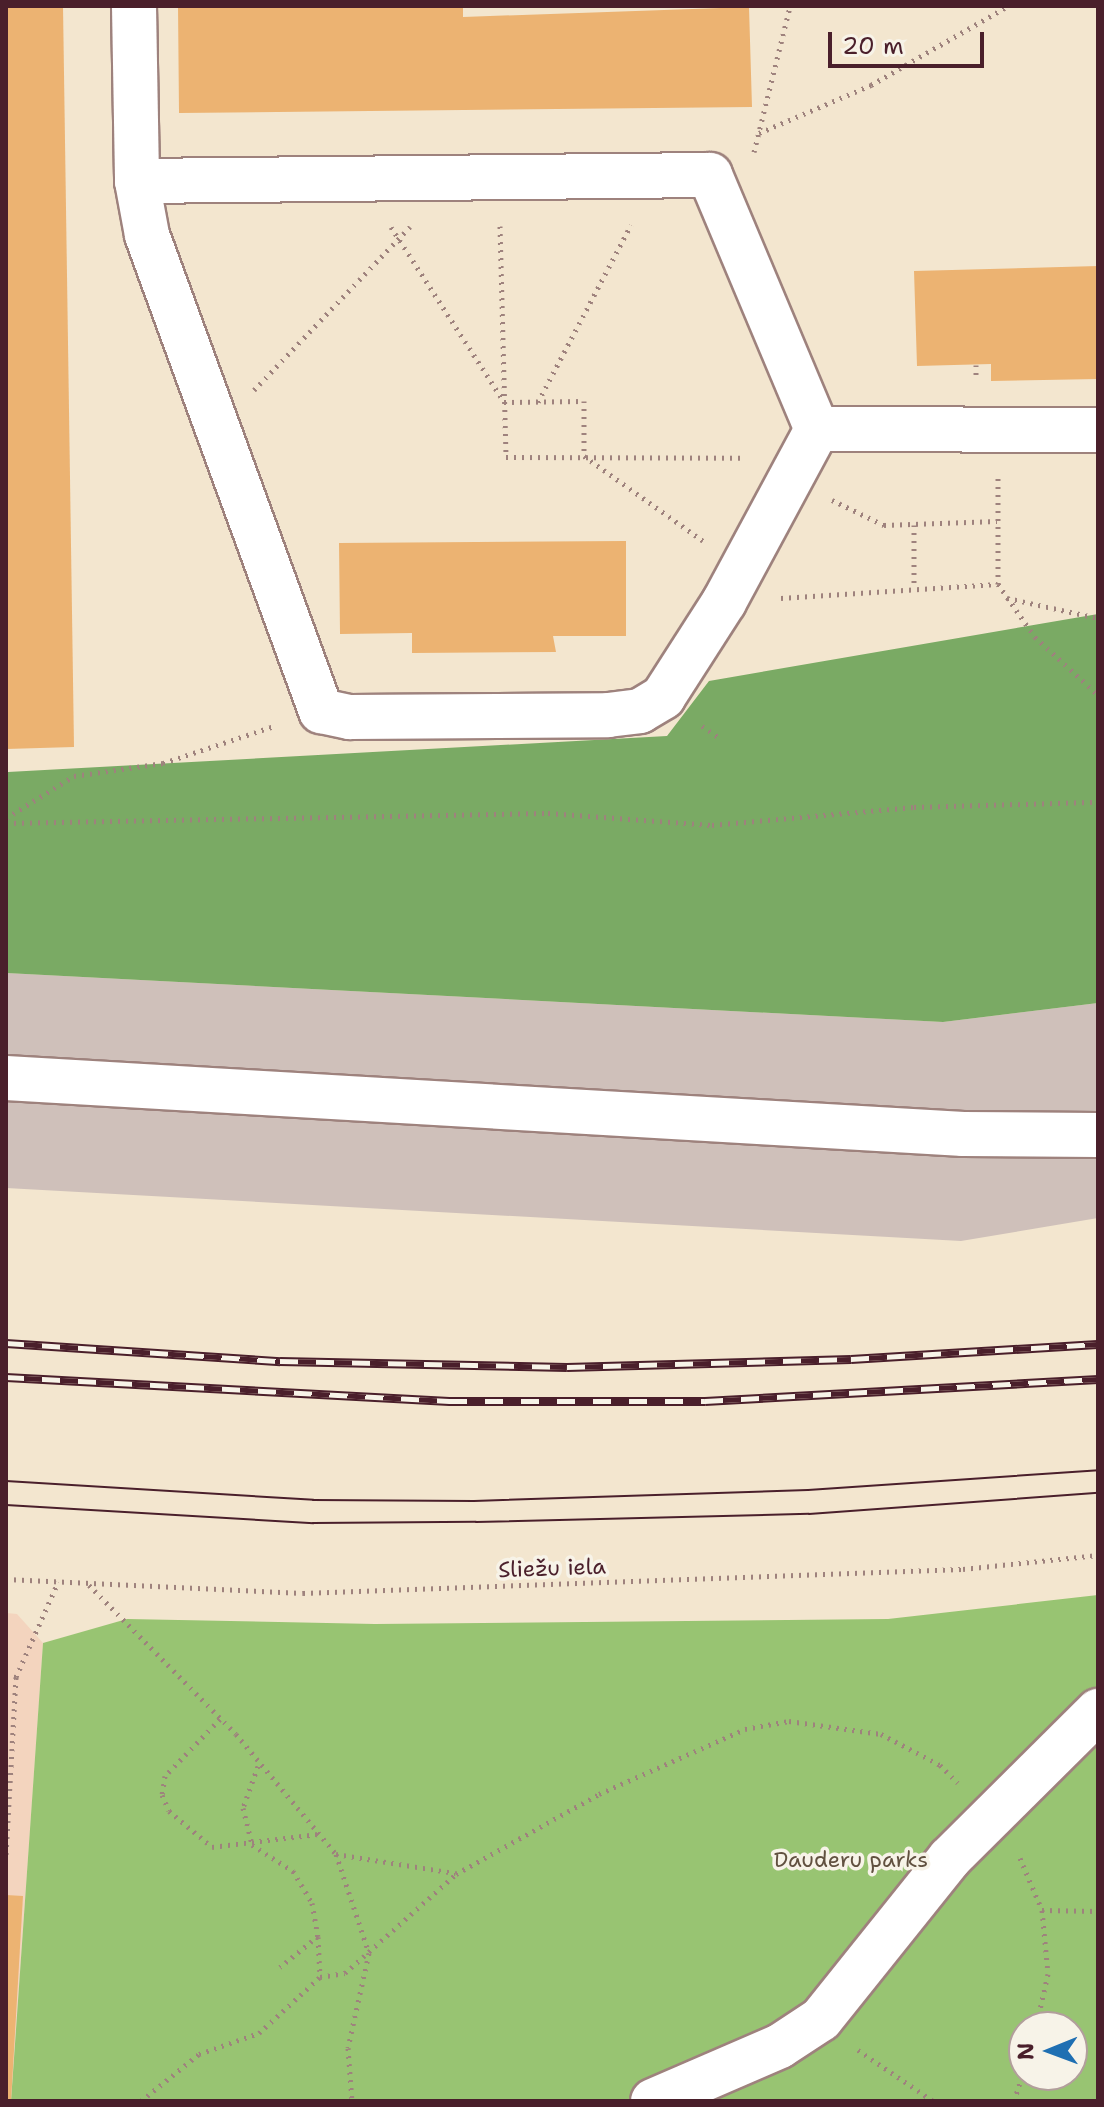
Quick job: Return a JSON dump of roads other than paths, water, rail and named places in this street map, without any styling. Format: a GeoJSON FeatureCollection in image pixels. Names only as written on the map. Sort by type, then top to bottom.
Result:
{"type":"FeatureCollection","features":[{"type":"Feature","properties":{"kind":"street"},"geometry":{"type":"LineString","coordinates":[[134,6],[137,181],[147,235],[215,431],[321,711],[350,717],[608,715],[640,711],[663,697],[732,584],[804,456],[710,175],[137,181]]}},
{"type":"Feature","properties":{"kind":"street"},"geometry":{"type":"LineString","coordinates":[[804,456],[1000,431],[1098,430]]}},
{"type":"Feature","properties":{"kind":"street"},"geometry":{"type":"LineString","coordinates":[[6,1078],[947,1133],[1098,1135]]}},
{"type":"Feature","properties":{"kind":"street"},"geometry":{"type":"LineString","coordinates":[[653,2101],[780,2046],[821,2019],[950,1858],[1098,1711]]}},
{"type":"Feature","properties":{"kind":"tram line"},"geometry":{"type":"LineString","coordinates":[[6,1481],[313,1500],[474,1501],[808,1490],[1098,1470]]}},
{"type":"Feature","properties":{"kind":"tram line"},"geometry":{"type":"LineString","coordinates":[[6,1505],[313,1523],[476,1522],[809,1514],[1098,1493]]}},
{"type":"Feature","properties":{"kind":"railway"},"geometry":{"type":"LineString","coordinates":[[6,1343],[280,1361],[567,1367],[851,1359],[1098,1344]]}},
{"type":"Feature","properties":{"kind":"railway"},"geometry":{"type":"LineString","coordinates":[[6,1377],[449,1401],[705,1401],[1098,1379]]}},
{"type":"Feature","properties":{"kind":"park label","name":"Dauderu parks"},"geometry":{"type":"Point","coordinates":[851,1860]}}]}
